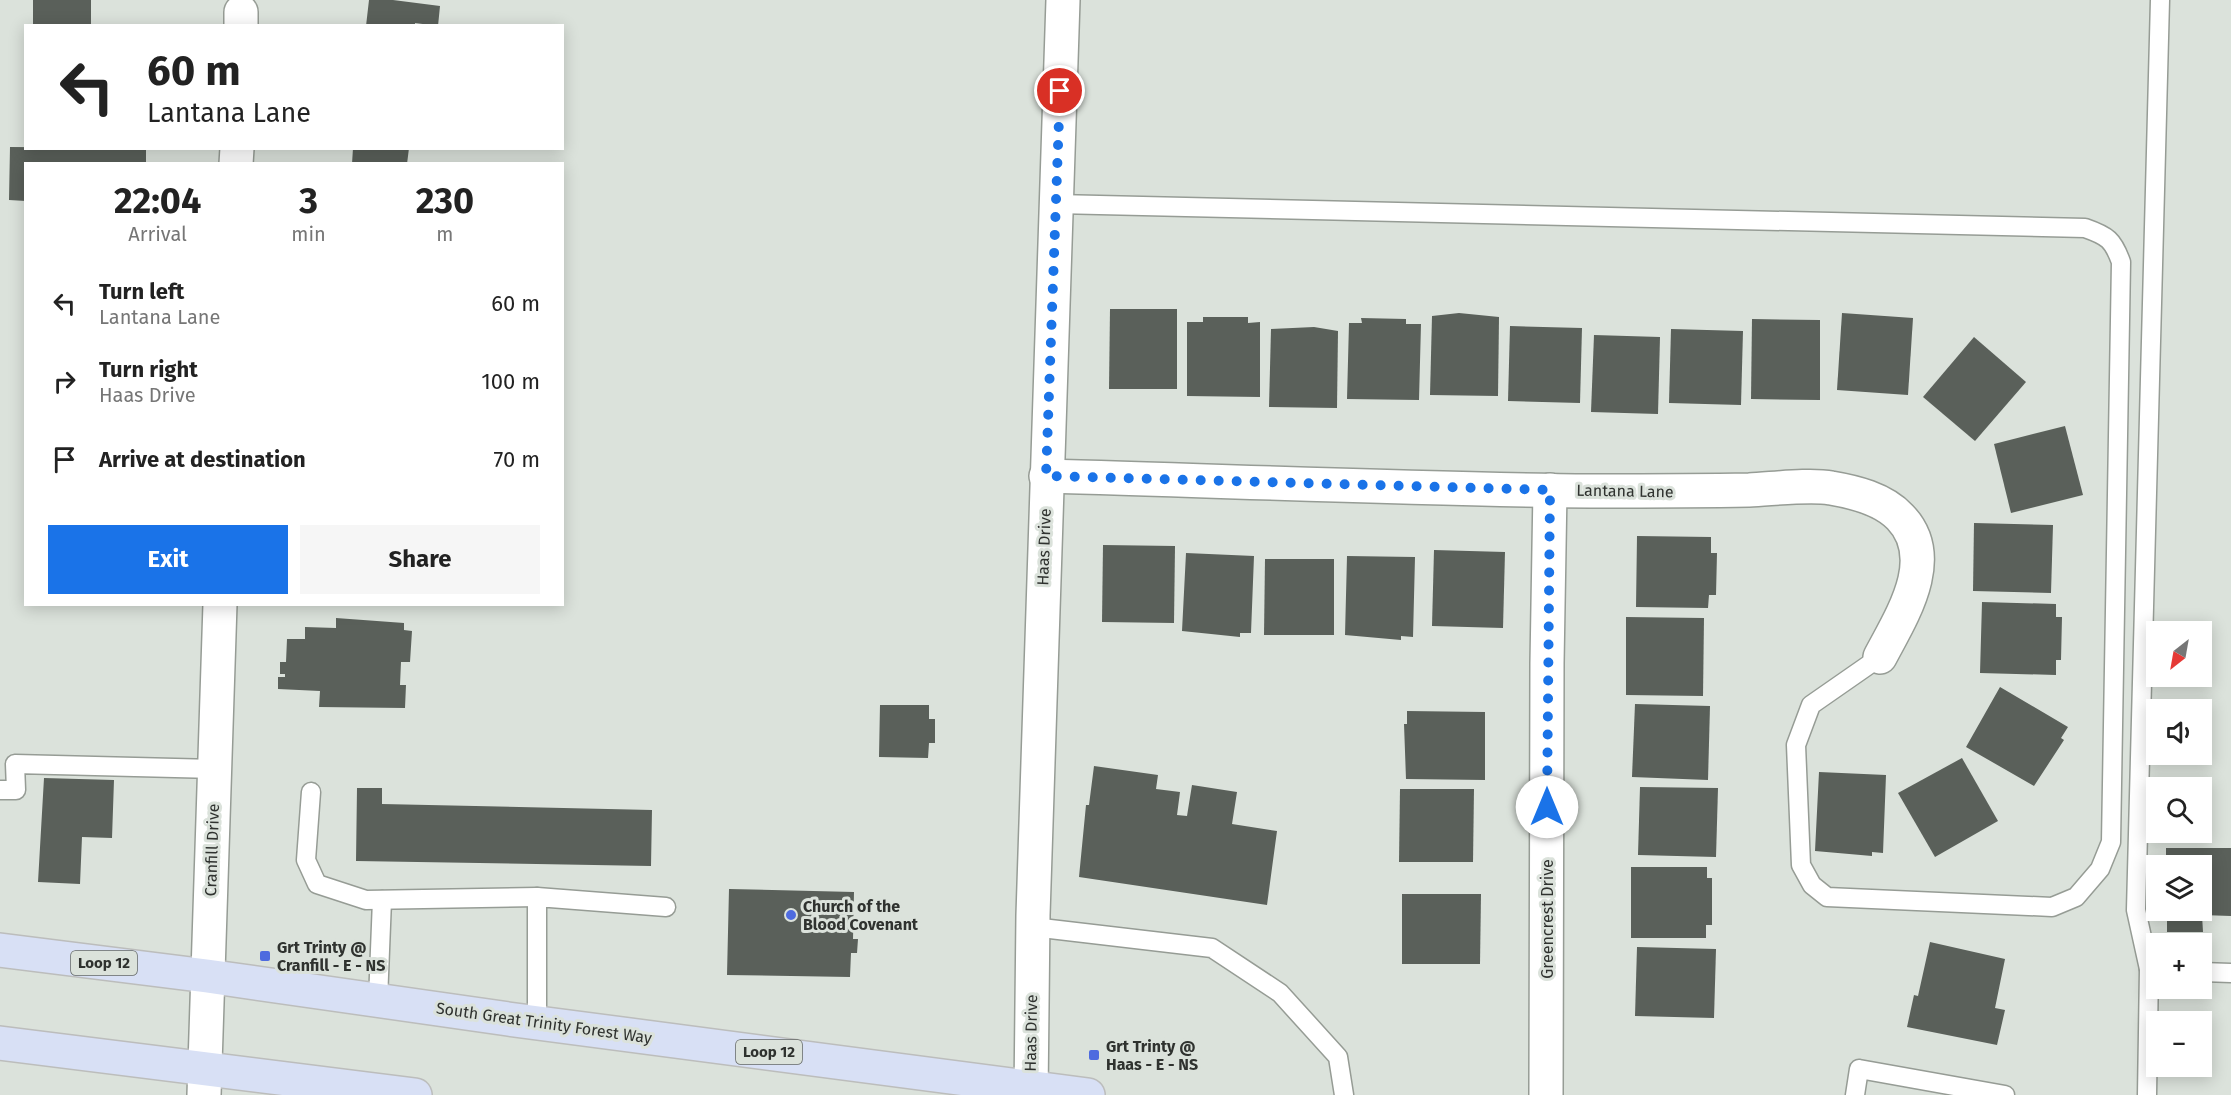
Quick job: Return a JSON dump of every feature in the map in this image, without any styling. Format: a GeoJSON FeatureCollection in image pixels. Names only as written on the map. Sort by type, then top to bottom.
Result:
{"type":"FeatureCollection","features":[{"type":"Feature","properties":{"kind":"main road","name":"South Great Trinity Forest Way"},"geometry":{"type":"LineString","coordinates":[[0,950],[207,976],[1030,1091],[1088,1095]]}},
{"type":"Feature","properties":{"kind":"main road"},"geometry":{"type":"LineString","coordinates":[[0,1043],[204,1082],[415,1095]]}},
{"type":"Feature","properties":{"kind":"street","name":"Haas Drive"},"geometry":{"type":"LineString","coordinates":[[1030,1091],[1046,476],[1063,0]]}},
{"type":"Feature","properties":{"kind":"street","name":"Lantana Lane"},"geometry":{"type":"LineString","coordinates":[[1046,476],[1550,490],[1682,492],[1829,488],[1880,502],[1900,518],[1913,535],[1919,560],[1912,588],[1902,616],[1880,657]]}},
{"type":"Feature","properties":{"kind":"street","name":"Greencrest Drive"},"geometry":{"type":"LineString","coordinates":[[1546,1095],[1547,663],[1550,490]]}},
{"type":"Feature","properties":{"kind":"street","name":"Cranfill Drive"},"geometry":{"type":"LineString","coordinates":[[204,1082],[220,606]]}},
{"type":"Feature","properties":{"kind":"lane"},"geometry":{"type":"LineString","coordinates":[[2146,945],[2136,910],[2160,0]]}},
{"type":"Feature","properties":{"kind":"lane"},"geometry":{"type":"LineString","coordinates":[[1056,204],[2085,228],[2100,233],[2115,244],[2121,262],[2111,842],[2100,869],[2076,897],[2052,907],[1827,897],[1812,885],[1801,865],[1796,745],[1811,705],[1880,657]]}},
{"type":"Feature","properties":{"kind":"lane"},"geometry":{"type":"LineString","coordinates":[[0,790],[16,790],[15,764],[215,768]]}},
{"type":"Feature","properties":{"kind":"lane"},"geometry":{"type":"LineString","coordinates":[[311,792],[306,860],[317,884],[366,900],[537,897],[666,907]]}},
{"type":"Feature","properties":{"kind":"lane"},"geometry":{"type":"LineString","coordinates":[[537,897],[537,1022]]}},
{"type":"Feature","properties":{"kind":"lane"},"geometry":{"type":"LineString","coordinates":[[378,1000],[382,900]]}},
{"type":"Feature","properties":{"kind":"lane"},"geometry":{"type":"LineString","coordinates":[[1033,927],[1212,948],[1280,993],[1338,1058],[1344,1095]]}},
{"type":"Feature","properties":{"kind":"lane"},"geometry":{"type":"LineString","coordinates":[[2212,972],[2231,973]]}},
{"type":"Feature","properties":{"kind":"lane"},"geometry":{"type":"LineString","coordinates":[[2147,1095],[2152,999]]}},
{"type":"Feature","properties":{"kind":"lane"},"geometry":{"type":"LineString","coordinates":[[1855,1095],[1859,1069],[2005,1095]]}},
{"type":"Feature","properties":{"kind":"building"},"geometry":{"type":"Polygon","coordinates":[[[33,0],[91,0],[91,24],[33,24],[33,0]]]}},
{"type":"Feature","properties":{"kind":"building"},"geometry":{"type":"Polygon","coordinates":[[[369,0],[393,0],[440,6],[438,24],[366,24],[369,0]]]}},
{"type":"Feature","properties":{"kind":"building"},"geometry":{"type":"Polygon","coordinates":[[[10,147],[24,147],[24,150],[146,150],[146,162],[24,162],[24,201],[9,200],[10,147]]]}},
{"type":"Feature","properties":{"kind":"building"},"geometry":{"type":"Polygon","coordinates":[[[353,150],[409,150],[407,162],[352,162],[353,150]]]}},
{"type":"Feature","properties":{"kind":"building"},"geometry":{"type":"Polygon","coordinates":[[[1110,309],[1177,309],[1177,389],[1109,389],[1110,309]]]}},
{"type":"Feature","properties":{"kind":"building"},"geometry":{"type":"Polygon","coordinates":[[[1459,313],[1499,317],[1498,396],[1430,395],[1432,316],[1459,313]]]}},
{"type":"Feature","properties":{"kind":"building"},"geometry":{"type":"Polygon","coordinates":[[[1842,313],[1913,318],[1908,395],[1837,390],[1842,313]]]}},
{"type":"Feature","properties":{"kind":"building"},"geometry":{"type":"Polygon","coordinates":[[[1203,317],[1248,317],[1248,323],[1260,322],[1260,397],[1187,396],[1187,322],[1203,322],[1203,317]]]}},
{"type":"Feature","properties":{"kind":"building"},"geometry":{"type":"Polygon","coordinates":[[[1361,318],[1406,319],[1406,324],[1421,324],[1419,400],[1347,399],[1349,323],[1362,323],[1361,318]]]}},
{"type":"Feature","properties":{"kind":"building"},"geometry":{"type":"Polygon","coordinates":[[[1752,319],[1820,320],[1820,400],[1751,399],[1752,319]]]}},
{"type":"Feature","properties":{"kind":"building"},"geometry":{"type":"Polygon","coordinates":[[[1510,326],[1582,328],[1580,403],[1508,401],[1510,326]]]}},
{"type":"Feature","properties":{"kind":"building"},"geometry":{"type":"Polygon","coordinates":[[[1314,327],[1338,331],[1337,408],[1269,407],[1271,329],[1314,327]]]}},
{"type":"Feature","properties":{"kind":"building"},"geometry":{"type":"Polygon","coordinates":[[[1671,329],[1743,331],[1741,405],[1669,403],[1671,329]]]}},
{"type":"Feature","properties":{"kind":"building"},"geometry":{"type":"Polygon","coordinates":[[[1594,335],[1660,337],[1658,414],[1591,412],[1594,335]]]}},
{"type":"Feature","properties":{"kind":"building"},"geometry":{"type":"Polygon","coordinates":[[[1974,337],[2026,382],[1975,441],[1923,397],[1974,337]]]}},
{"type":"Feature","properties":{"kind":"building"},"geometry":{"type":"Polygon","coordinates":[[[2065,426],[2083,495],[2011,513],[1994,444],[2065,426]]]}},
{"type":"Feature","properties":{"kind":"building"},"geometry":{"type":"Polygon","coordinates":[[[1974,523],[2053,525],[2051,593],[1973,591],[1974,523]]]}},
{"type":"Feature","properties":{"kind":"building"},"geometry":{"type":"Polygon","coordinates":[[[1637,536],[1711,537],[1711,553],[1717,553],[1716,595],[1709,595],[1708,608],[1636,607],[1637,536]]]}},
{"type":"Feature","properties":{"kind":"building"},"geometry":{"type":"Polygon","coordinates":[[[1103,545],[1175,546],[1174,623],[1102,622],[1103,545]]]}},
{"type":"Feature","properties":{"kind":"building"},"geometry":{"type":"Polygon","coordinates":[[[1434,550],[1505,552],[1503,628],[1432,626],[1434,550]]]}},
{"type":"Feature","properties":{"kind":"building"},"geometry":{"type":"Polygon","coordinates":[[[1186,553],[1254,556],[1251,633],[1240,633],[1240,637],[1182,631],[1186,553]]]}},
{"type":"Feature","properties":{"kind":"building"},"geometry":{"type":"Polygon","coordinates":[[[1347,556],[1415,557],[1413,637],[1401,636],[1401,640],[1345,635],[1347,556]]]}},
{"type":"Feature","properties":{"kind":"building"},"geometry":{"type":"Polygon","coordinates":[[[1265,559],[1334,559],[1334,635],[1264,635],[1265,559]]]}},
{"type":"Feature","properties":{"kind":"building"},"geometry":{"type":"Polygon","coordinates":[[[1982,602],[2056,604],[2056,617],[2062,617],[2061,660],[2056,660],[2056,675],[1980,673],[1982,602]]]}},
{"type":"Feature","properties":{"kind":"building"},"geometry":{"type":"Polygon","coordinates":[[[1626,617],[1704,618],[1703,696],[1626,695],[1626,617]]]}},
{"type":"Feature","properties":{"kind":"building"},"geometry":{"type":"Polygon","coordinates":[[[336,618],[404,623],[404,630],[412,631],[410,662],[401,662],[400,685],[406,685],[405,708],[319,707],[320,691],[278,689],[278,677],[285,677],[285,674],[280,674],[280,662],[286,662],[287,639],[305,639],[305,627],[336,628],[336,618]]]}},
{"type":"Feature","properties":{"kind":"building"},"geometry":{"type":"Polygon","coordinates":[[[2000,687],[2068,727],[2061,738],[2064,740],[2034,786],[1966,747],[2000,687]]]}},
{"type":"Feature","properties":{"kind":"building"},"geometry":{"type":"Polygon","coordinates":[[[1635,704],[1710,706],[1708,780],[1632,777],[1635,704]]]}},
{"type":"Feature","properties":{"kind":"building"},"geometry":{"type":"Polygon","coordinates":[[[880,705],[929,705],[929,719],[935,719],[935,743],[929,743],[928,758],[879,757],[880,705]]]}},
{"type":"Feature","properties":{"kind":"building"},"geometry":{"type":"Polygon","coordinates":[[[1407,711],[1485,712],[1485,780],[1406,779],[1404,724],[1407,724],[1407,711]]]}},
{"type":"Feature","properties":{"kind":"building"},"geometry":{"type":"Polygon","coordinates":[[[1962,758],[1998,821],[1935,857],[1898,793],[1962,758]]]}},
{"type":"Feature","properties":{"kind":"building"},"geometry":{"type":"Polygon","coordinates":[[[1094,766],[1158,775],[1156,789],[1180,792],[1177,815],[1187,816],[1192,785],[1237,792],[1232,824],[1277,831],[1267,905],[1079,877],[1086,805],[1089,805],[1094,766]]]}},
{"type":"Feature","properties":{"kind":"building"},"geometry":{"type":"Polygon","coordinates":[[[1819,772],[1886,775],[1883,853],[1872,852],[1872,856],[1815,851],[1819,772]]]}},
{"type":"Feature","properties":{"kind":"building"},"geometry":{"type":"Polygon","coordinates":[[[44,778],[114,780],[112,838],[82,837],[80,884],[38,882],[44,778]]]}},
{"type":"Feature","properties":{"kind":"building"},"geometry":{"type":"Polygon","coordinates":[[[1640,787],[1718,788],[1716,857],[1638,855],[1640,787]]]}},
{"type":"Feature","properties":{"kind":"building"},"geometry":{"type":"Polygon","coordinates":[[[357,788],[382,788],[382,804],[652,810],[651,866],[356,861],[357,788]]]}},
{"type":"Feature","properties":{"kind":"building"},"geometry":{"type":"Polygon","coordinates":[[[1400,789],[1474,789],[1473,862],[1399,862],[1400,789]]]}},
{"type":"Feature","properties":{"kind":"building"},"geometry":{"type":"Polygon","coordinates":[[[2166,848],[2231,848],[2231,916],[2212,915],[2212,855],[2166,855],[2166,848]]]}},
{"type":"Feature","properties":{"kind":"building"},"geometry":{"type":"Polygon","coordinates":[[[1631,867],[1707,867],[1707,878],[1712,878],[1712,925],[1706,925],[1706,938],[1631,938],[1631,867]]]}},
{"type":"Feature","properties":{"kind":"building","name":"Church of the Blood Covenant"},"geometry":{"type":"Polygon","coordinates":[[[729,889],[854,892],[853,939],[858,939],[857,953],[851,953],[850,977],[727,975],[729,889]]]}},
{"type":"Feature","properties":{"kind":"building"},"geometry":{"type":"Polygon","coordinates":[[[1402,894],[1481,894],[1480,964],[1402,964],[1402,894]]]}},
{"type":"Feature","properties":{"kind":"building"},"geometry":{"type":"Polygon","coordinates":[[[2167,921],[2202,921],[2203,932],[2167,932],[2167,921]]]}},
{"type":"Feature","properties":{"kind":"building"},"geometry":{"type":"Polygon","coordinates":[[[1930,942],[2005,959],[1995,1008],[2005,1010],[1997,1045],[1907,1027],[1914,995],[1918,996],[1930,942]]]}},
{"type":"Feature","properties":{"kind":"building"},"geometry":{"type":"Polygon","coordinates":[[[1637,947],[1716,949],[1714,1018],[1635,1016],[1637,947]]]}},
{"type":"Feature","properties":{"kind":"place","name":"Church of the Blood Covenant"},"geometry":{"type":"Point","coordinates":[791,915]}},
{"type":"Feature","properties":{"kind":"place","name":"Grt Trinty @ Cranfill - E - NS"},"geometry":{"type":"Point","coordinates":[265,956]}},
{"type":"Feature","properties":{"kind":"place","name":"Grt Trinty @ Haas - E - NS"},"geometry":{"type":"Point","coordinates":[1094,1055]}},
{"type":"Feature","properties":{"kind":"route"},"geometry":{"type":"LineString","coordinates":[[1060,91],[1046,476],[1550,490],[1547,807]]}}]}
